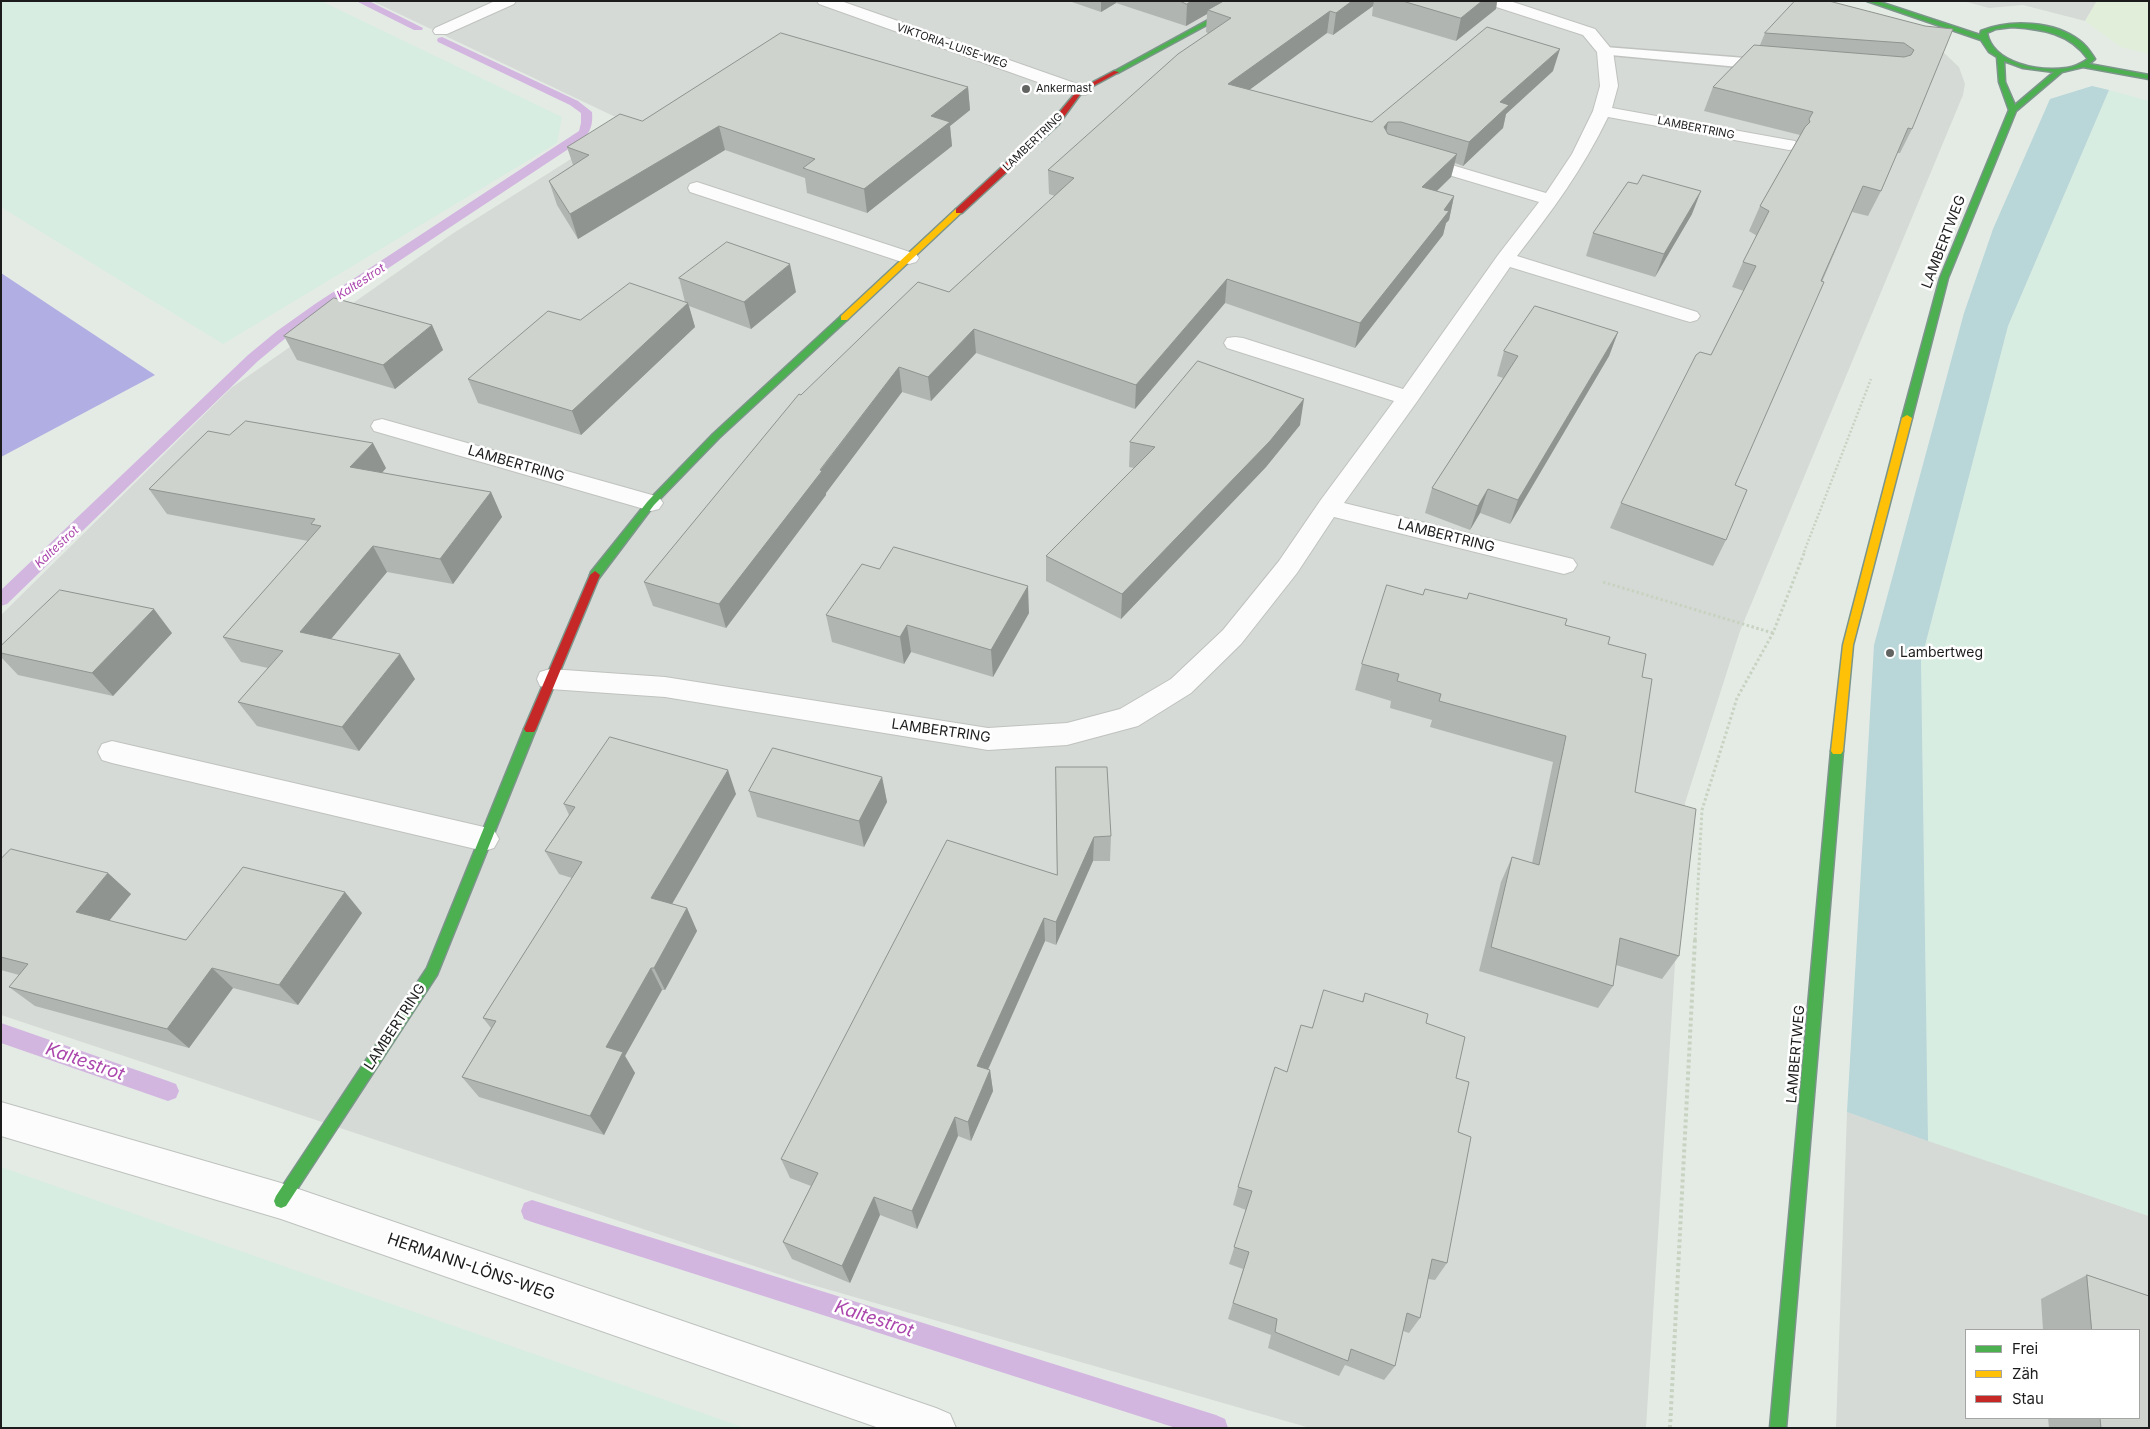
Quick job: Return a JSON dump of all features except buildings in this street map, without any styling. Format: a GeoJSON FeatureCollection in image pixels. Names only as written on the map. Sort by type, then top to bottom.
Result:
{"type":"FeatureCollection","features":[{"type":"Feature","properties":{"kind":"street"},"geometry":{"type":"LineString","coordinates":[[441,31],[508,1]]}},
{"type":"Feature","properties":{"kind":"street","name":"VIKTORIA-LUISE-WEG"},"geometry":{"type":"LineString","coordinates":[[825,1],[1080,91]]}},
{"type":"Feature","properties":{"kind":"street","name":"LAMBERTRING"},"geometry":{"type":"LineString","coordinates":[[280,1202],[432,971],[484,839],[595,575],[651,503],[716,436],[1055,123],[1080,91],[1248,1]]}},
{"type":"Feature","properties":{"kind":"street"},"geometry":{"type":"LineString","coordinates":[[1493,1],[1589,32],[1605,51]]}},
{"type":"Feature","properties":{"kind":"street"},"geometry":{"type":"LineString","coordinates":[[1870,1],[1982,38]]}},
{"type":"Feature","properties":{"kind":"street"},"geometry":{"type":"LineString","coordinates":[[1881,1],[1950,16]]}},
{"type":"Feature","properties":{"kind":"street"},"geometry":{"type":"LineString","coordinates":[[1977,22],[1995,27]]}},
{"type":"Feature","properties":{"kind":"street"},"geometry":{"type":"LineString","coordinates":[[2105,54],[2088,49],[2069,36],[2048,28],[2012,25],[1995,27],[1983,32],[1982,38],[1985,45],[2000,57],[2024,66],[2060,71],[2086,66],[2149,77]]}},
{"type":"Feature","properties":{"kind":"street"},"geometry":{"type":"LineString","coordinates":[[2086,66],[2092,59],[2088,49]]}},
{"type":"Feature","properties":{"kind":"street","name":"LAMBERTRING"},"geometry":{"type":"LineString","coordinates":[[550,679],[665,687],[988,740],[1067,734],[1128,718],[1181,686],[1232,637],[1288,567],[1328,507],[1408,398],[1505,259],[1551,200],[1581,154],[1602,111],[1609,86],[1605,51]]}},
{"type":"Feature","properties":{"kind":"street"},"geometry":{"type":"LineString","coordinates":[[2000,57],[2002,82],[2013,110]]}},
{"type":"Feature","properties":{"kind":"street","name":"LAMBERTWEG"},"geometry":{"type":"LineString","coordinates":[[1778,1428],[1841,699],[1848,644],[1944,278],[2013,110],[2060,71]]}},
{"type":"Feature","properties":{"kind":"street","name":"LAMBERTRING"},"geometry":{"type":"LineString","coordinates":[[1602,111],[1790,146]]}},
{"type":"Feature","properties":{"kind":"street"},"geometry":{"type":"LineString","coordinates":[[1400,154],[1551,200]]}},
{"type":"Feature","properties":{"kind":"street"},"geometry":{"type":"LineString","coordinates":[[696,188],[909,258]]}},
{"type":"Feature","properties":{"kind":"street"},"geometry":{"type":"LineString","coordinates":[[1505,259],[1690,316]]}},
{"type":"Feature","properties":{"kind":"street"},"geometry":{"type":"LineString","coordinates":[[1235,343],[1408,398]]}},
{"type":"Feature","properties":{"kind":"street","name":"LAMBERTRING"},"geometry":{"type":"LineString","coordinates":[[382,426],[651,503]]}},
{"type":"Feature","properties":{"kind":"street","name":"LAMBERTRING"},"geometry":{"type":"LineString","coordinates":[[1328,507],[1564,565]]}},
{"type":"Feature","properties":{"kind":"street"},"geometry":{"type":"LineString","coordinates":[[112,752],[484,839]]}},
{"type":"Feature","properties":{"kind":"street","name":"HERMANN-LÖNS-WEG"},"geometry":{"type":"LineString","coordinates":[[1,1119],[280,1202],[936,1428]]}},
{"type":"Feature","properties":{"kind":"lane"},"geometry":{"type":"LineString","coordinates":[[1605,51],[1784,66]]}},
{"type":"Feature","properties":{"kind":"path"},"geometry":{"type":"LineString","coordinates":[[1670,1428],[1702,810],[1737,698],[1773,633],[1872,376]]}},
{"type":"Feature","properties":{"kind":"path"},"geometry":{"type":"LineString","coordinates":[[1564,565],[1583,576],[1773,633]]}},
{"type":"Feature","properties":{"kind":"shaded area"},"geometry":{"type":"Polygon","coordinates":[[[1,1],[321,1],[562,117],[557,143],[223,344],[1,207],[1,1]]]}},
{"type":"Feature","properties":{"kind":"shaded area"},"geometry":{"type":"Polygon","coordinates":[[[372,1],[1805,1],[1941,50],[1959,67],[1965,84],[1963,95],[1740,631],[1685,803],[1646,1428],[1310,1428],[802,1282],[1,1015],[1,615],[231,388],[452,234],[628,123],[372,1]]]}},
{"type":"Feature","properties":{"kind":"shaded area"},"geometry":{"type":"Polygon","coordinates":[[[1963,1],[2097,1],[2085,21],[2023,5],[1989,8],[1963,1]]]}},
{"type":"Feature","properties":{"kind":"shaded area"},"geometry":{"type":"Polygon","coordinates":[[[2097,1],[2149,1],[2149,54],[2121,47],[2085,21],[2097,1]]]}},
{"type":"Feature","properties":{"kind":"shaded area"},"geometry":{"type":"Polygon","coordinates":[[[2092,86],[2109,90],[2008,326],[1921,661],[1928,1141],[1847,1112],[1874,645],[1964,313],[1993,229],[2050,99],[2092,86]]]}},
{"type":"Feature","properties":{"kind":"shaded area"},"geometry":{"type":"Polygon","coordinates":[[[2109,90],[2149,101],[2149,1216],[1928,1141],[1921,661],[2008,326],[2109,90]]]}},
{"type":"Feature","properties":{"kind":"shaded area"},"geometry":{"type":"Polygon","coordinates":[[[1,273],[155,375],[1,457],[1,273]]]}},
{"type":"Feature","properties":{"kind":"shaded area"},"geometry":{"type":"Polygon","coordinates":[[[1847,1112],[2149,1216],[2149,1428],[1836,1428],[1847,1112]]]}},
{"type":"Feature","properties":{"kind":"shaded area"},"geometry":{"type":"Polygon","coordinates":[[[1,1167],[745,1428],[1,1428],[1,1167]]]}},
{"type":"Feature","properties":{"kind":"waterway","name":"Kaltestrot"},"geometry":{"type":"LineString","coordinates":[[361,1],[418,28]]}},
{"type":"Feature","properties":{"kind":"waterway","name":"Kaltestrot"},"geometry":{"type":"LineString","coordinates":[[1,600],[253,358],[282,334],[320,307],[578,138],[585,129],[587,123],[586,112],[574,103],[442,40]]}},
{"type":"Feature","properties":{"kind":"waterway","name":"Kaltestrot"},"geometry":{"type":"LineString","coordinates":[[1,1033],[168,1091]]}},
{"type":"Feature","properties":{"kind":"waterway","name":"Kaltestrot"},"geometry":{"type":"LineString","coordinates":[[532,1211],[1216,1428]]}},
{"type":"Feature","properties":{"kind":"traffic: fast"},"geometry":{"type":"LineString","coordinates":[[1116,72],[1248,1]]}},
{"type":"Feature","properties":{"kind":"traffic: fast"},"geometry":{"type":"LineString","coordinates":[[1870,1],[1982,38]]}},
{"type":"Feature","properties":{"kind":"traffic: fast"},"geometry":{"type":"LineString","coordinates":[[2012,25],[2046,29],[2068,36],[2085,49],[2092,59],[2083,65],[2058,71],[2035,69],[2011,62],[1992,51],[1985,42],[1983,32],[1995,27],[2012,25]]}},
{"type":"Feature","properties":{"kind":"traffic: fast"},"geometry":{"type":"LineString","coordinates":[[2000,57],[2002,82],[2013,110]]}},
{"type":"Feature","properties":{"kind":"traffic: fast"},"geometry":{"type":"LineString","coordinates":[[2086,66],[2149,77]]}},
{"type":"Feature","properties":{"kind":"traffic: fast"},"geometry":{"type":"LineString","coordinates":[[1907,418],[1944,278],[2013,110],[2060,71]]}},
{"type":"Feature","properties":{"kind":"traffic: fast"},"geometry":{"type":"LineString","coordinates":[[595,575],[651,503],[716,436],[844,318]]}},
{"type":"Feature","properties":{"kind":"traffic: fast"},"geometry":{"type":"LineString","coordinates":[[281,1201],[432,971],[530,729]]}},
{"type":"Feature","properties":{"kind":"traffic: fast"},"geometry":{"type":"LineString","coordinates":[[1778,1428],[1837,751]]}},
{"type":"Feature","properties":{"kind":"traffic: slow"},"geometry":{"type":"LineString","coordinates":[[844,318],[959,211]]}},
{"type":"Feature","properties":{"kind":"traffic: slow"},"geometry":{"type":"LineString","coordinates":[[1837,751],[1848,645],[1907,418]]}},
{"type":"Feature","properties":{"kind":"traffic: jam"},"geometry":{"type":"LineString","coordinates":[[959,211],[1055,123],[1080,91],[1116,72]]}},
{"type":"Feature","properties":{"kind":"traffic: jam"},"geometry":{"type":"LineString","coordinates":[[530,729],[595,575]]}},
{"type":"Feature","properties":{"kind":"place","name":"Ankermast"},"geometry":{"type":"Point","coordinates":[1026,89]}},
{"type":"Feature","properties":{"kind":"place","name":"Lambertweg"},"geometry":{"type":"Point","coordinates":[1890,653]}}]}
